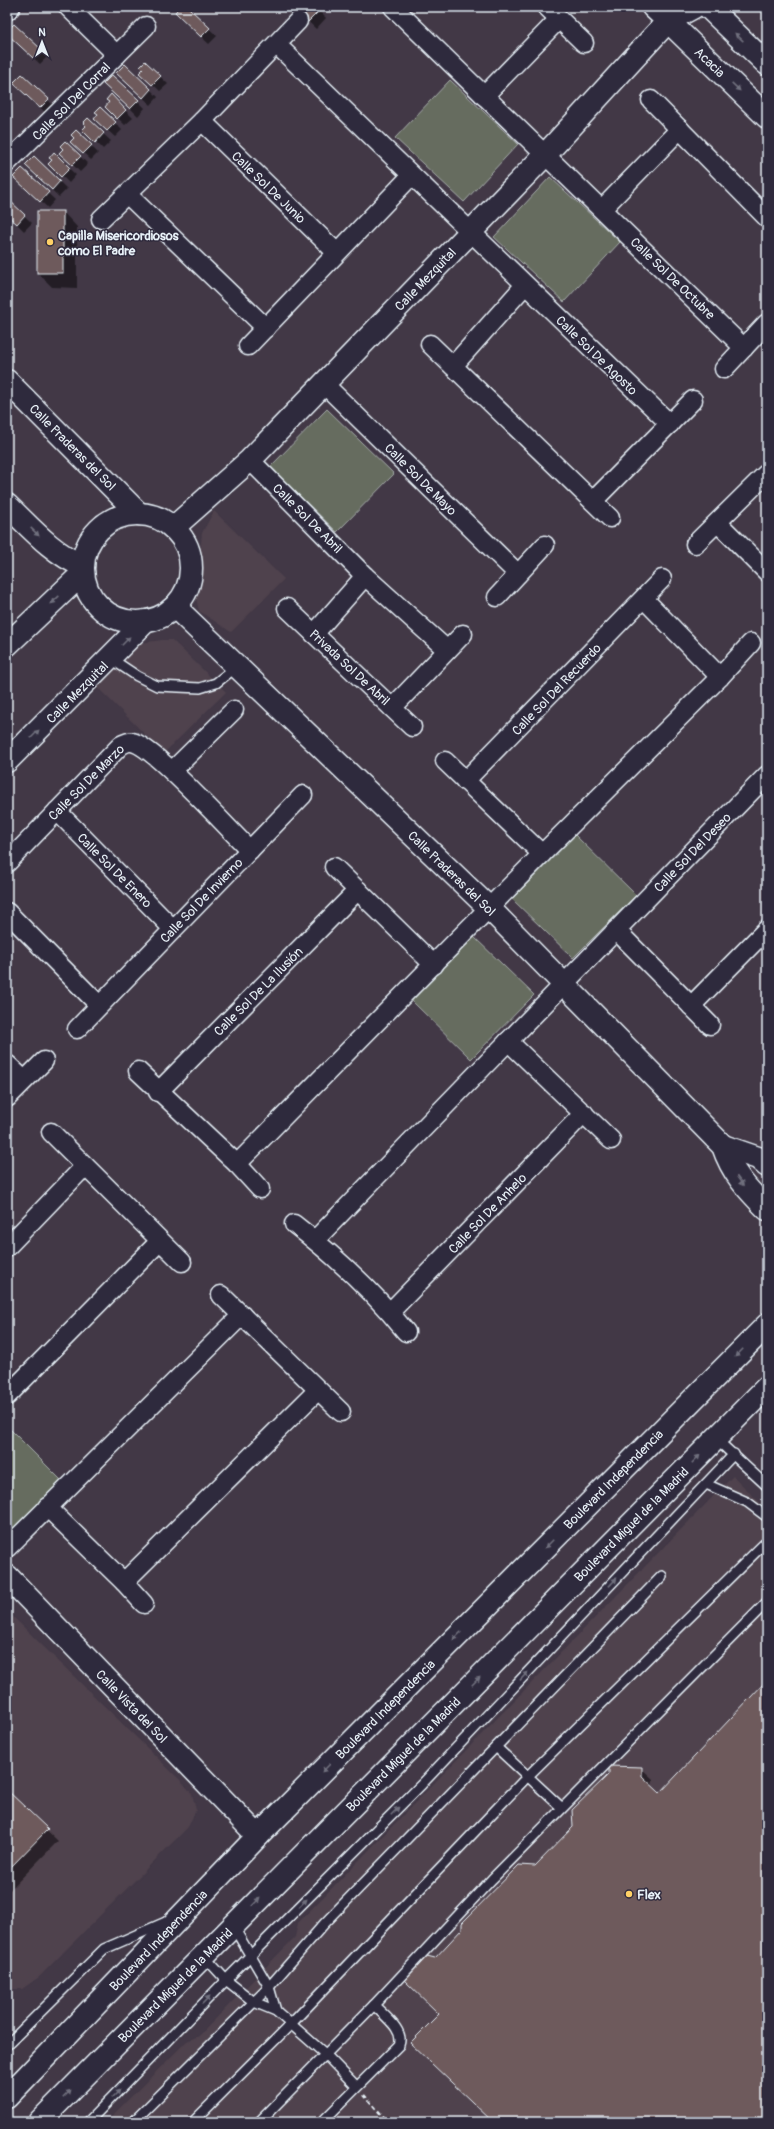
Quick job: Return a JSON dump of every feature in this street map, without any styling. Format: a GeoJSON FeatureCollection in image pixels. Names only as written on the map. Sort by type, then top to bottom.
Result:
{"type":"FeatureCollection","features":[{"type":"Feature","properties":{"kind":"street"},"geometry":{"type":"LineString","coordinates":[[7,10],[10,7]]}},
{"type":"Feature","properties":{"kind":"street","name":"Calle Sol Del Corral"},"geometry":{"type":"LineString","coordinates":[[68,7],[117,55]]}},
{"type":"Feature","properties":{"kind":"street","name":"Calle Sol De Octubre"},"geometry":{"type":"LineString","coordinates":[[393,7],[545,155],[602,208],[744,348]]}},
{"type":"Feature","properties":{"kind":"street","name":"Calle Mezquital"},"geometry":{"type":"LineString","coordinates":[[173,528],[250,460],[545,155],[665,12],[694,7]]}},
{"type":"Feature","properties":{"kind":"street"},"geometry":{"type":"LineString","coordinates":[[708,7],[767,64]]}},
{"type":"Feature","properties":{"kind":"street","name":"Acacia"},"geometry":{"type":"LineString","coordinates":[[665,12],[767,117]]}},
{"type":"Feature","properties":{"kind":"street"},"geometry":{"type":"LineString","coordinates":[[484,96],[553,13],[584,44]]}},
{"type":"Feature","properties":{"kind":"street"},"geometry":{"type":"LineString","coordinates":[[102,219],[202,121],[277,45],[298,21]]}},
{"type":"Feature","properties":{"kind":"street","name":"Calle Sol Del Corral"},"geometry":{"type":"LineString","coordinates":[[7,164],[146,26]]}},
{"type":"Feature","properties":{"kind":"street"},"geometry":{"type":"LineString","coordinates":[[277,45],[411,176],[471,231]]}},
{"type":"Feature","properties":{"kind":"street"},"geometry":{"type":"LineString","coordinates":[[651,100],[767,218]]}},
{"type":"Feature","properties":{"kind":"street","name":"Calle Sol De Junio"},"geometry":{"type":"LineString","coordinates":[[202,121],[336,252]]}},
{"type":"Feature","properties":{"kind":"street"},"geometry":{"type":"LineString","coordinates":[[602,208],[680,129]]}},
{"type":"Feature","properties":{"kind":"street"},"geometry":{"type":"LineString","coordinates":[[248,346],[336,252],[411,176]]}},
{"type":"Feature","properties":{"kind":"street"},"geometry":{"type":"LineString","coordinates":[[128,195],[266,328]]}},
{"type":"Feature","properties":{"kind":"street","name":"Calle Sol De Agosto"},"geometry":{"type":"LineString","coordinates":[[471,231],[670,424]]}},
{"type":"Feature","properties":{"kind":"street"},"geometry":{"type":"LineString","coordinates":[[452,366],[525,285]]}},
{"type":"Feature","properties":{"kind":"street"},"geometry":{"type":"LineString","coordinates":[[724,369],[767,323]]}},
{"type":"Feature","properties":{"kind":"street"},"geometry":{"type":"LineString","coordinates":[[430,344],[610,518]]}},
{"type":"Feature","properties":{"kind":"street","name":"Calle Praderas del Sol"},"geometry":{"type":"LineString","coordinates":[[7,380],[139,514]]}},
{"type":"Feature","properties":{"kind":"street","name":"Calle Sol De Mayo"},"geometry":{"type":"LineString","coordinates":[[324,384],[518,574]]}},
{"type":"Feature","properties":{"kind":"street"},"geometry":{"type":"LineString","coordinates":[[593,501],[693,400]]}},
{"type":"Feature","properties":{"kind":"street","name":"Calle Sol De Abril"},"geometry":{"type":"LineString","coordinates":[[250,460],[365,576],[447,650]]}},
{"type":"Feature","properties":{"kind":"street"},"geometry":{"type":"LineString","coordinates":[[695,544],[767,473]]}},
{"type":"Feature","properties":{"kind":"street"},"geometry":{"type":"LineString","coordinates":[[7,504],[51,547],[83,570]]}},
{"type":"Feature","properties":{"kind":"street"},"geometry":{"type":"LineString","coordinates":[[139,514],[157,518],[173,528],[184,542],[190,558],[191,576],[185,592],[175,607],[162,616],[146,621],[128,621],[111,616],[97,605],[87,590],[83,570],[86,549],[94,535],[107,523],[122,516],[139,514]]}},
{"type":"Feature","properties":{"kind":"street"},"geometry":{"type":"LineString","coordinates":[[718,522],[767,572]]}},
{"type":"Feature","properties":{"kind":"street"},"geometry":{"type":"LineString","coordinates":[[497,597],[545,545]]}},
{"type":"Feature","properties":{"kind":"street"},"geometry":{"type":"LineString","coordinates":[[7,645],[83,570]]}},
{"type":"Feature","properties":{"kind":"street"},"geometry":{"type":"LineString","coordinates":[[314,634],[365,576]]}},
{"type":"Feature","properties":{"kind":"street","name":"Calle Sol Del Recuerdo"},"geometry":{"type":"LineString","coordinates":[[466,781],[662,579]]}},
{"type":"Feature","properties":{"kind":"street"},"geometry":{"type":"LineString","coordinates":[[644,599],[720,677]]}},
{"type":"Feature","properties":{"kind":"street","name":"Calle Praderas del Sol"},"geometry":{"type":"LineString","coordinates":[[175,607],[490,909],[563,985],[723,1146]]}},
{"type":"Feature","properties":{"kind":"street","name":"Privada Sol De Abril"},"geometry":{"type":"LineString","coordinates":[[287,608],[412,726]]}},
{"type":"Feature","properties":{"kind":"street","name":"Calle Mezquital"},"geometry":{"type":"LineString","coordinates":[[7,761],[146,621]]}},
{"type":"Feature","properties":{"kind":"street"},"geometry":{"type":"LineString","coordinates":[[392,708],[463,634]]}},
{"type":"Feature","properties":{"kind":"street"},"geometry":{"type":"LineString","coordinates":[[237,1164],[490,909],[542,854],[720,677],[750,643]]}},
{"type":"Feature","properties":{"kind":"street"},"geometry":{"type":"LineString","coordinates":[[172,771],[234,710]]}},
{"type":"Feature","properties":{"kind":"street","name":"Calle Sol De Marzo"},"geometry":{"type":"LineString","coordinates":[[7,863],[121,746],[127,742],[132,742],[143,746],[172,771],[250,850]]}},
{"type":"Feature","properties":{"kind":"street"},"geometry":{"type":"LineString","coordinates":[[445,761],[542,854]]}},
{"type":"Feature","properties":{"kind":"street","name":"Calle Sol Del Deseo"},"geometry":{"type":"LineString","coordinates":[[563,985],[767,775]]}},
{"type":"Feature","properties":{"kind":"street","name":"Calle Sol De Invierno"},"geometry":{"type":"LineString","coordinates":[[77,1029],[303,796]]}},
{"type":"Feature","properties":{"kind":"street","name":"Calle Sol De Enero"},"geometry":{"type":"LineString","coordinates":[[57,811],[173,929]]}},
{"type":"Feature","properties":{"kind":"street"},"geometry":{"type":"LineString","coordinates":[[334,867],[434,965]]}},
{"type":"Feature","properties":{"kind":"street","name":"Calle Sol De La Ilusión"},"geometry":{"type":"LineString","coordinates":[[158,1092],[358,890]]}},
{"type":"Feature","properties":{"kind":"street"},"geometry":{"type":"LineString","coordinates":[[7,912],[99,1005]]}},
{"type":"Feature","properties":{"kind":"street"},"geometry":{"type":"LineString","coordinates":[[691,1006],[767,929]]}},
{"type":"Feature","properties":{"kind":"street"},"geometry":{"type":"LineString","coordinates":[[616,930],[710,1025]]}},
{"type":"Feature","properties":{"kind":"street"},"geometry":{"type":"LineString","coordinates":[[315,1240],[563,985]]}},
{"type":"Feature","properties":{"kind":"street"},"geometry":{"type":"LineString","coordinates":[[508,1041],[611,1140]]}},
{"type":"Feature","properties":{"kind":"street"},"geometry":{"type":"LineString","coordinates":[[7,1098],[44,1061]]}},
{"type":"Feature","properties":{"kind":"street"},"geometry":{"type":"LineString","coordinates":[[7,1064],[24,1080]]}},
{"type":"Feature","properties":{"kind":"street"},"geometry":{"type":"LineString","coordinates":[[138,1071],[158,1092],[237,1164],[260,1189]]}},
{"type":"Feature","properties":{"kind":"street","name":"Calle Sol De Anhelo"},"geometry":{"type":"LineString","coordinates":[[390,1312],[584,1113]]}},
{"type":"Feature","properties":{"kind":"street"},"geometry":{"type":"LineString","coordinates":[[51,1132],[182,1262]]}},
{"type":"Feature","properties":{"kind":"street"},"geometry":{"type":"LineString","coordinates":[[723,1146],[758,1158],[767,1166]]}},
{"type":"Feature","properties":{"kind":"street"},"geometry":{"type":"LineString","coordinates":[[723,1146],[731,1168],[739,1179],[767,1209]]}},
{"type":"Feature","properties":{"kind":"street"},"geometry":{"type":"LineString","coordinates":[[7,1247],[86,1166]]}},
{"type":"Feature","properties":{"kind":"street"},"geometry":{"type":"LineString","coordinates":[[294,1224],[315,1240],[390,1312],[406,1332]]}},
{"type":"Feature","properties":{"kind":"street"},"geometry":{"type":"LineString","coordinates":[[7,1396],[160,1241]]}},
{"type":"Feature","properties":{"kind":"street"},"geometry":{"type":"LineString","coordinates":[[221,1295],[341,1412]]}},
{"type":"Feature","properties":{"kind":"street"},"geometry":{"type":"LineString","coordinates":[[7,1548],[242,1315]]}},
{"type":"Feature","properties":{"kind":"street","name":"Boulevard Independencia"},"geometry":{"type":"LineString","coordinates":[[7,2097],[258,1836],[767,1325]]}},
{"type":"Feature","properties":{"kind":"street","name":"Boulevard Miguel de la Madrid"},"geometry":{"type":"LineString","coordinates":[[39,2122],[767,1387]]}},
{"type":"Feature","properties":{"kind":"street"},"geometry":{"type":"LineString","coordinates":[[124,1582],[318,1390]]}},
{"type":"Feature","properties":{"kind":"street"},"geometry":{"type":"LineString","coordinates":[[48,1507],[124,1582],[144,1604]]}},
{"type":"Feature","properties":{"kind":"street","name":"Calle Vista del Sol"},"geometry":{"type":"LineString","coordinates":[[7,1576],[258,1836]]}},
{"type":"Feature","properties":{"kind":"lane"},"geometry":{"type":"LineString","coordinates":[[110,658],[137,676],[157,686],[200,688],[216,683],[236,667]]}},
{"type":"Feature","properties":{"kind":"lane"},"geometry":{"type":"LineString","coordinates":[[716,1439],[767,1486]]}},
{"type":"Feature","properties":{"kind":"lane"},"geometry":{"type":"LineString","coordinates":[[88,2122],[226,1980],[422,1784],[734,1454]]}},
{"type":"Feature","properties":{"kind":"lane"},"geometry":{"type":"LineString","coordinates":[[706,1484],[747,1502],[767,1517]]}},
{"type":"Feature","properties":{"kind":"lane"},"geometry":{"type":"LineString","coordinates":[[193,2122],[290,2025],[527,1777],[767,1541]]}},
{"type":"Feature","properties":{"kind":"lane"},"geometry":{"type":"LineString","coordinates":[[133,2122],[269,1987],[324,1924],[662,1576]]}},
{"type":"Feature","properties":{"kind":"lane"},"geometry":{"type":"LineString","coordinates":[[259,2122],[374,2005],[492,1879],[767,1602]]}},
{"type":"Feature","properties":{"kind":"lane"},"geometry":{"type":"LineString","coordinates":[[496,1747],[562,1808]]}},
{"type":"Feature","properties":{"kind":"lane"},"geometry":{"type":"LineString","coordinates":[[7,2045],[104,1949],[180,1916]]}},
{"type":"Feature","properties":{"kind":"lane"},"geometry":{"type":"LineString","coordinates":[[233,1926],[269,1987],[276,2011]]}},
{"type":"Feature","properties":{"kind":"lane"},"geometry":{"type":"LineString","coordinates":[[204,1956],[226,1980],[254,2002],[276,2011],[290,2025],[325,2054],[356,2086]]}},
{"type":"Feature","properties":{"kind":"lane"},"geometry":{"type":"LineString","coordinates":[[322,2122],[356,2086],[399,2045],[401,2040],[400,2033],[374,2005]]}},
{"type":"Feature","properties":{"kind":"path"},"geometry":{"type":"LineString","coordinates":[[356,2086],[388,2122]]}},
{"type":"Feature","properties":{"kind":"shaded area"},"geometry":{"type":"Polygon","coordinates":[[[214,511],[284,579],[231,632],[199,611],[196,598],[202,533],[214,511]]]}},
{"type":"Feature","properties":{"kind":"shaded area"},"geometry":{"type":"Polygon","coordinates":[[[172,640],[226,692],[164,753],[97,687],[140,643],[172,640]]]}},
{"type":"Feature","properties":{"kind":"shaded area"},"geometry":{"type":"Polygon","coordinates":[[[733,1476],[767,1510],[767,2122],[106,2122],[187,2041],[199,2036],[295,1937],[298,1923],[733,1476]]]}},
{"type":"Feature","properties":{"kind":"shaded area"},"geometry":{"type":"Polygon","coordinates":[[[7,1611],[183,1783],[192,1794],[196,1810],[188,1827],[39,1977],[22,1989],[7,1989],[7,1611]]]}},
{"type":"Feature","properties":{"kind":"green space"},"geometry":{"type":"Polygon","coordinates":[[[450,80],[518,144],[464,202],[395,138],[450,80]]]}},
{"type":"Feature","properties":{"kind":"green space"},"geometry":{"type":"Polygon","coordinates":[[[550,177],[620,242],[564,302],[494,237],[550,177]]]}},
{"type":"Feature","properties":{"kind":"green space"},"geometry":{"type":"Polygon","coordinates":[[[327,409],[394,474],[337,532],[270,467],[327,409]]]}},
{"type":"Feature","properties":{"kind":"green space"},"geometry":{"type":"Polygon","coordinates":[[[575,835],[636,895],[573,958],[512,899],[575,835]]]}},
{"type":"Feature","properties":{"kind":"green space"},"geometry":{"type":"Polygon","coordinates":[[[473,936],[534,995],[471,1059],[410,999],[473,936]]]}},
{"type":"Feature","properties":{"kind":"green space"},"geometry":{"type":"Polygon","coordinates":[[[7,1426],[62,1481],[7,1536],[7,1426]]]}},
{"type":"Feature","properties":{"kind":"building"},"geometry":{"type":"Polygon","coordinates":[[[180,7],[188,7],[210,28],[201,37],[175,12],[180,7]]]}},
{"type":"Feature","properties":{"kind":"building"},"geometry":{"type":"Polygon","coordinates":[[[317,7],[320,10],[308,22],[293,8],[317,7]]]}},
{"type":"Feature","properties":{"kind":"building"},"geometry":{"type":"Polygon","coordinates":[[[14,24],[41,49],[33,58],[7,34],[7,31],[14,24]]]}},
{"type":"Feature","properties":{"kind":"building"},"geometry":{"type":"Polygon","coordinates":[[[145,61],[161,76],[152,85],[139,73],[143,69],[140,66],[145,61]]]}},
{"type":"Feature","properties":{"kind":"building"},"geometry":{"type":"Polygon","coordinates":[[[125,64],[151,89],[143,98],[116,73],[125,64]]]}},
{"type":"Feature","properties":{"kind":"building"},"geometry":{"type":"Polygon","coordinates":[[[22,74],[49,99],[40,108],[13,83],[22,74]]]}},
{"type":"Feature","properties":{"kind":"building"},"geometry":{"type":"Polygon","coordinates":[[[112,75],[139,100],[130,109],[103,84],[112,75]]]}},
{"type":"Feature","properties":{"kind":"building"},"geometry":{"type":"Polygon","coordinates":[[[111,94],[126,110],[117,119],[105,107],[109,102],[106,100],[111,94]]]}},
{"type":"Feature","properties":{"kind":"building"},"geometry":{"type":"Polygon","coordinates":[[[100,107],[116,122],[107,131],[94,119],[98,114],[95,112],[100,107]]]}},
{"type":"Feature","properties":{"kind":"building"},"geometry":{"type":"Polygon","coordinates":[[[88,118],[104,133],[95,143],[82,130],[86,126],[83,123],[88,118]]]}},
{"type":"Feature","properties":{"kind":"building"},"geometry":{"type":"Polygon","coordinates":[[[76,130],[92,145],[83,154],[70,142],[74,138],[71,135],[76,130]]]}},
{"type":"Feature","properties":{"kind":"building"},"geometry":{"type":"Polygon","coordinates":[[[65,141],[81,156],[72,165],[59,153],[63,149],[60,146],[65,141]]]}},
{"type":"Feature","properties":{"kind":"building"},"geometry":{"type":"Polygon","coordinates":[[[54,152],[70,168],[61,177],[48,164],[52,160],[49,158],[54,152]]]}},
{"type":"Feature","properties":{"kind":"building"},"geometry":{"type":"Polygon","coordinates":[[[34,156],[60,181],[52,190],[25,165],[34,156]]]}},
{"type":"Feature","properties":{"kind":"building"},"geometry":{"type":"Polygon","coordinates":[[[22,168],[49,192],[40,202],[13,177],[22,168]]]}},
{"type":"Feature","properties":{"kind":"building"},"geometry":{"type":"Polygon","coordinates":[[[7,198],[25,215],[17,224],[7,215],[7,198]]]}},
{"type":"Feature","properties":{"kind":"building","name":"Capilla Misericordiosos como El Padre"},"geometry":{"type":"Polygon","coordinates":[[[37,211],[63,211],[63,273],[37,273],[37,211]]]}},
{"type":"Feature","properties":{"kind":"building","name":"Flex"},"geometry":{"type":"Polygon","coordinates":[[[767,1680],[767,2122],[493,2122],[410,2043],[439,2014],[404,1980],[427,1956],[435,1958],[462,1929],[462,1923],[519,1865],[535,1866],[573,1827],[572,1810],[609,1774],[609,1766],[642,1767],[642,1776],[660,1793],[767,1680]]]}},
{"type":"Feature","properties":{"kind":"building"},"geometry":{"type":"Polygon","coordinates":[[[7,1790],[48,1829],[7,1871],[7,1790]]]}},
{"type":"Feature","properties":{"kind":"place","name":"Capilla Misericordiosos como El Padre"},"geometry":{"type":"Point","coordinates":[50,242]}},
{"type":"Feature","properties":{"kind":"place","name":"Flex"},"geometry":{"type":"Point","coordinates":[629,1894]}}]}
